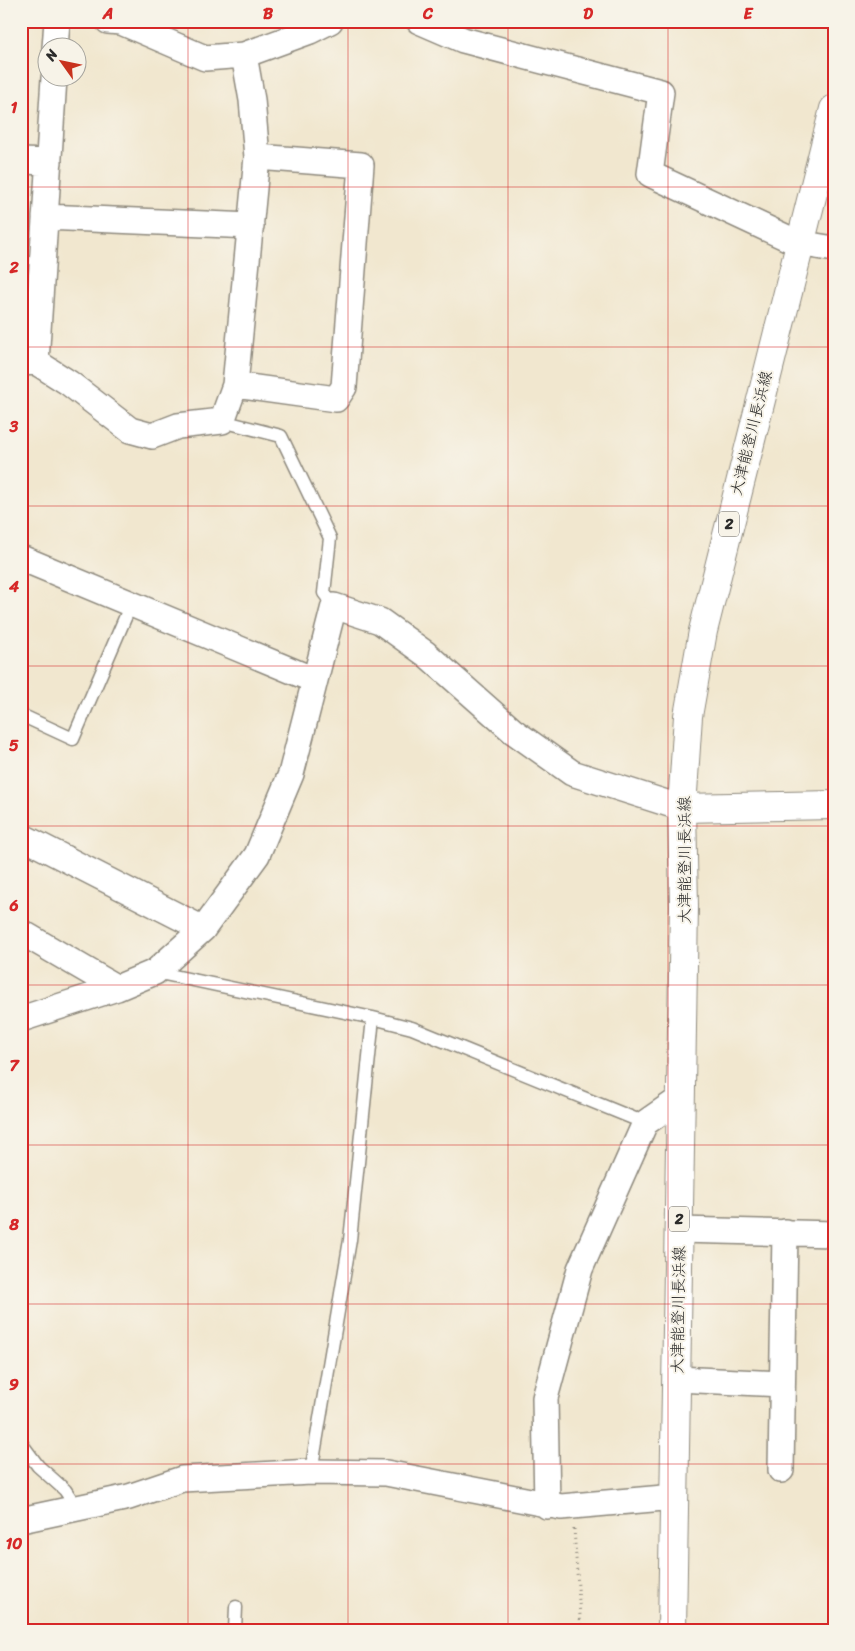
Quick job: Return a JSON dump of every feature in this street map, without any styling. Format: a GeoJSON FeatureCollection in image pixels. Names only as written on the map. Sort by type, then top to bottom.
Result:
{"type":"FeatureCollection","features":[{"type":"Feature","properties":{"kind":"main road","name":"大津能登川長浜線"},"geometry":{"type":"LineString","coordinates":[[672,1630],[684,906],[682,808],[688,716],[703,631],[798,244],[834,108]]}},
{"type":"Feature","properties":{"kind":"main road"},"geometry":{"type":"LineString","coordinates":[[682,808],[834,805]]}},
{"type":"Feature","properties":{"kind":"street"},"geometry":{"type":"LineString","coordinates":[[56,38],[57,21]]}},
{"type":"Feature","properties":{"kind":"street"},"geometry":{"type":"LineString","coordinates":[[108,21],[120,22],[205,58],[244,55],[310,32],[330,21]]}},
{"type":"Feature","properties":{"kind":"street"},"geometry":{"type":"LineString","coordinates":[[419,21],[463,40],[661,92],[650,174],[798,244],[834,249]]}},
{"type":"Feature","properties":{"kind":"street"},"geometry":{"type":"LineString","coordinates":[[53,88],[45,217],[29,362],[69,383],[130,430],[152,436],[178,426],[222,420],[235,385],[257,156],[252,100],[244,55]]}},
{"type":"Feature","properties":{"kind":"street"},"geometry":{"type":"LineString","coordinates":[[235,385],[336,399],[344,388],[361,165],[257,156]]}},
{"type":"Feature","properties":{"kind":"street"},"geometry":{"type":"LineString","coordinates":[[21,161],[49,162]]}},
{"type":"Feature","properties":{"kind":"street"},"geometry":{"type":"LineString","coordinates":[[45,217],[251,226]]}},
{"type":"Feature","properties":{"kind":"street"},"geometry":{"type":"LineString","coordinates":[[21,558],[314,680]]}},
{"type":"Feature","properties":{"kind":"street"},"geometry":{"type":"LineString","coordinates":[[21,1019],[117,988],[155,972],[203,928],[257,855],[291,774],[334,606],[380,621],[426,654],[514,731],[572,773],[682,808]]}},
{"type":"Feature","properties":{"kind":"street"},"geometry":{"type":"LineString","coordinates":[[21,836],[203,928]]}},
{"type":"Feature","properties":{"kind":"street"},"geometry":{"type":"LineString","coordinates":[[21,932],[117,988]]}},
{"type":"Feature","properties":{"kind":"street"},"geometry":{"type":"LineString","coordinates":[[547,1506],[544,1398],[580,1269],[645,1123],[681,1098]]}},
{"type":"Feature","properties":{"kind":"street"},"geometry":{"type":"LineString","coordinates":[[679,1230],[834,1234]]}},
{"type":"Feature","properties":{"kind":"street"},"geometry":{"type":"LineString","coordinates":[[781,1470],[785,1232]]}},
{"type":"Feature","properties":{"kind":"street"},"geometry":{"type":"LineString","coordinates":[[677,1380],[782,1384]]}},
{"type":"Feature","properties":{"kind":"street"},"geometry":{"type":"LineString","coordinates":[[21,1520],[129,1497],[182,1479],[311,1472],[386,1473],[547,1506],[572,1506],[675,1498]]}},
{"type":"Feature","properties":{"kind":"lane"},"geometry":{"type":"LineString","coordinates":[[222,420],[281,436],[330,538],[324,593],[334,606]]}},
{"type":"Feature","properties":{"kind":"lane"},"geometry":{"type":"LineString","coordinates":[[21,715],[73,739],[131,604]]}},
{"type":"Feature","properties":{"kind":"lane"},"geometry":{"type":"LineString","coordinates":[[155,972],[412,1028],[645,1123]]}},
{"type":"Feature","properties":{"kind":"lane"},"geometry":{"type":"LineString","coordinates":[[311,1472],[350,1240],[373,1018]]}},
{"type":"Feature","properties":{"kind":"lane"},"geometry":{"type":"LineString","coordinates":[[21,1443],[38,1466],[65,1490],[77,1508]]}},
{"type":"Feature","properties":{"kind":"lane"},"geometry":{"type":"LineString","coordinates":[[235,1630],[236,1607]]}},
{"type":"Feature","properties":{"kind":"path"},"geometry":{"type":"LineString","coordinates":[[572,1506],[581,1630]]}}]}
